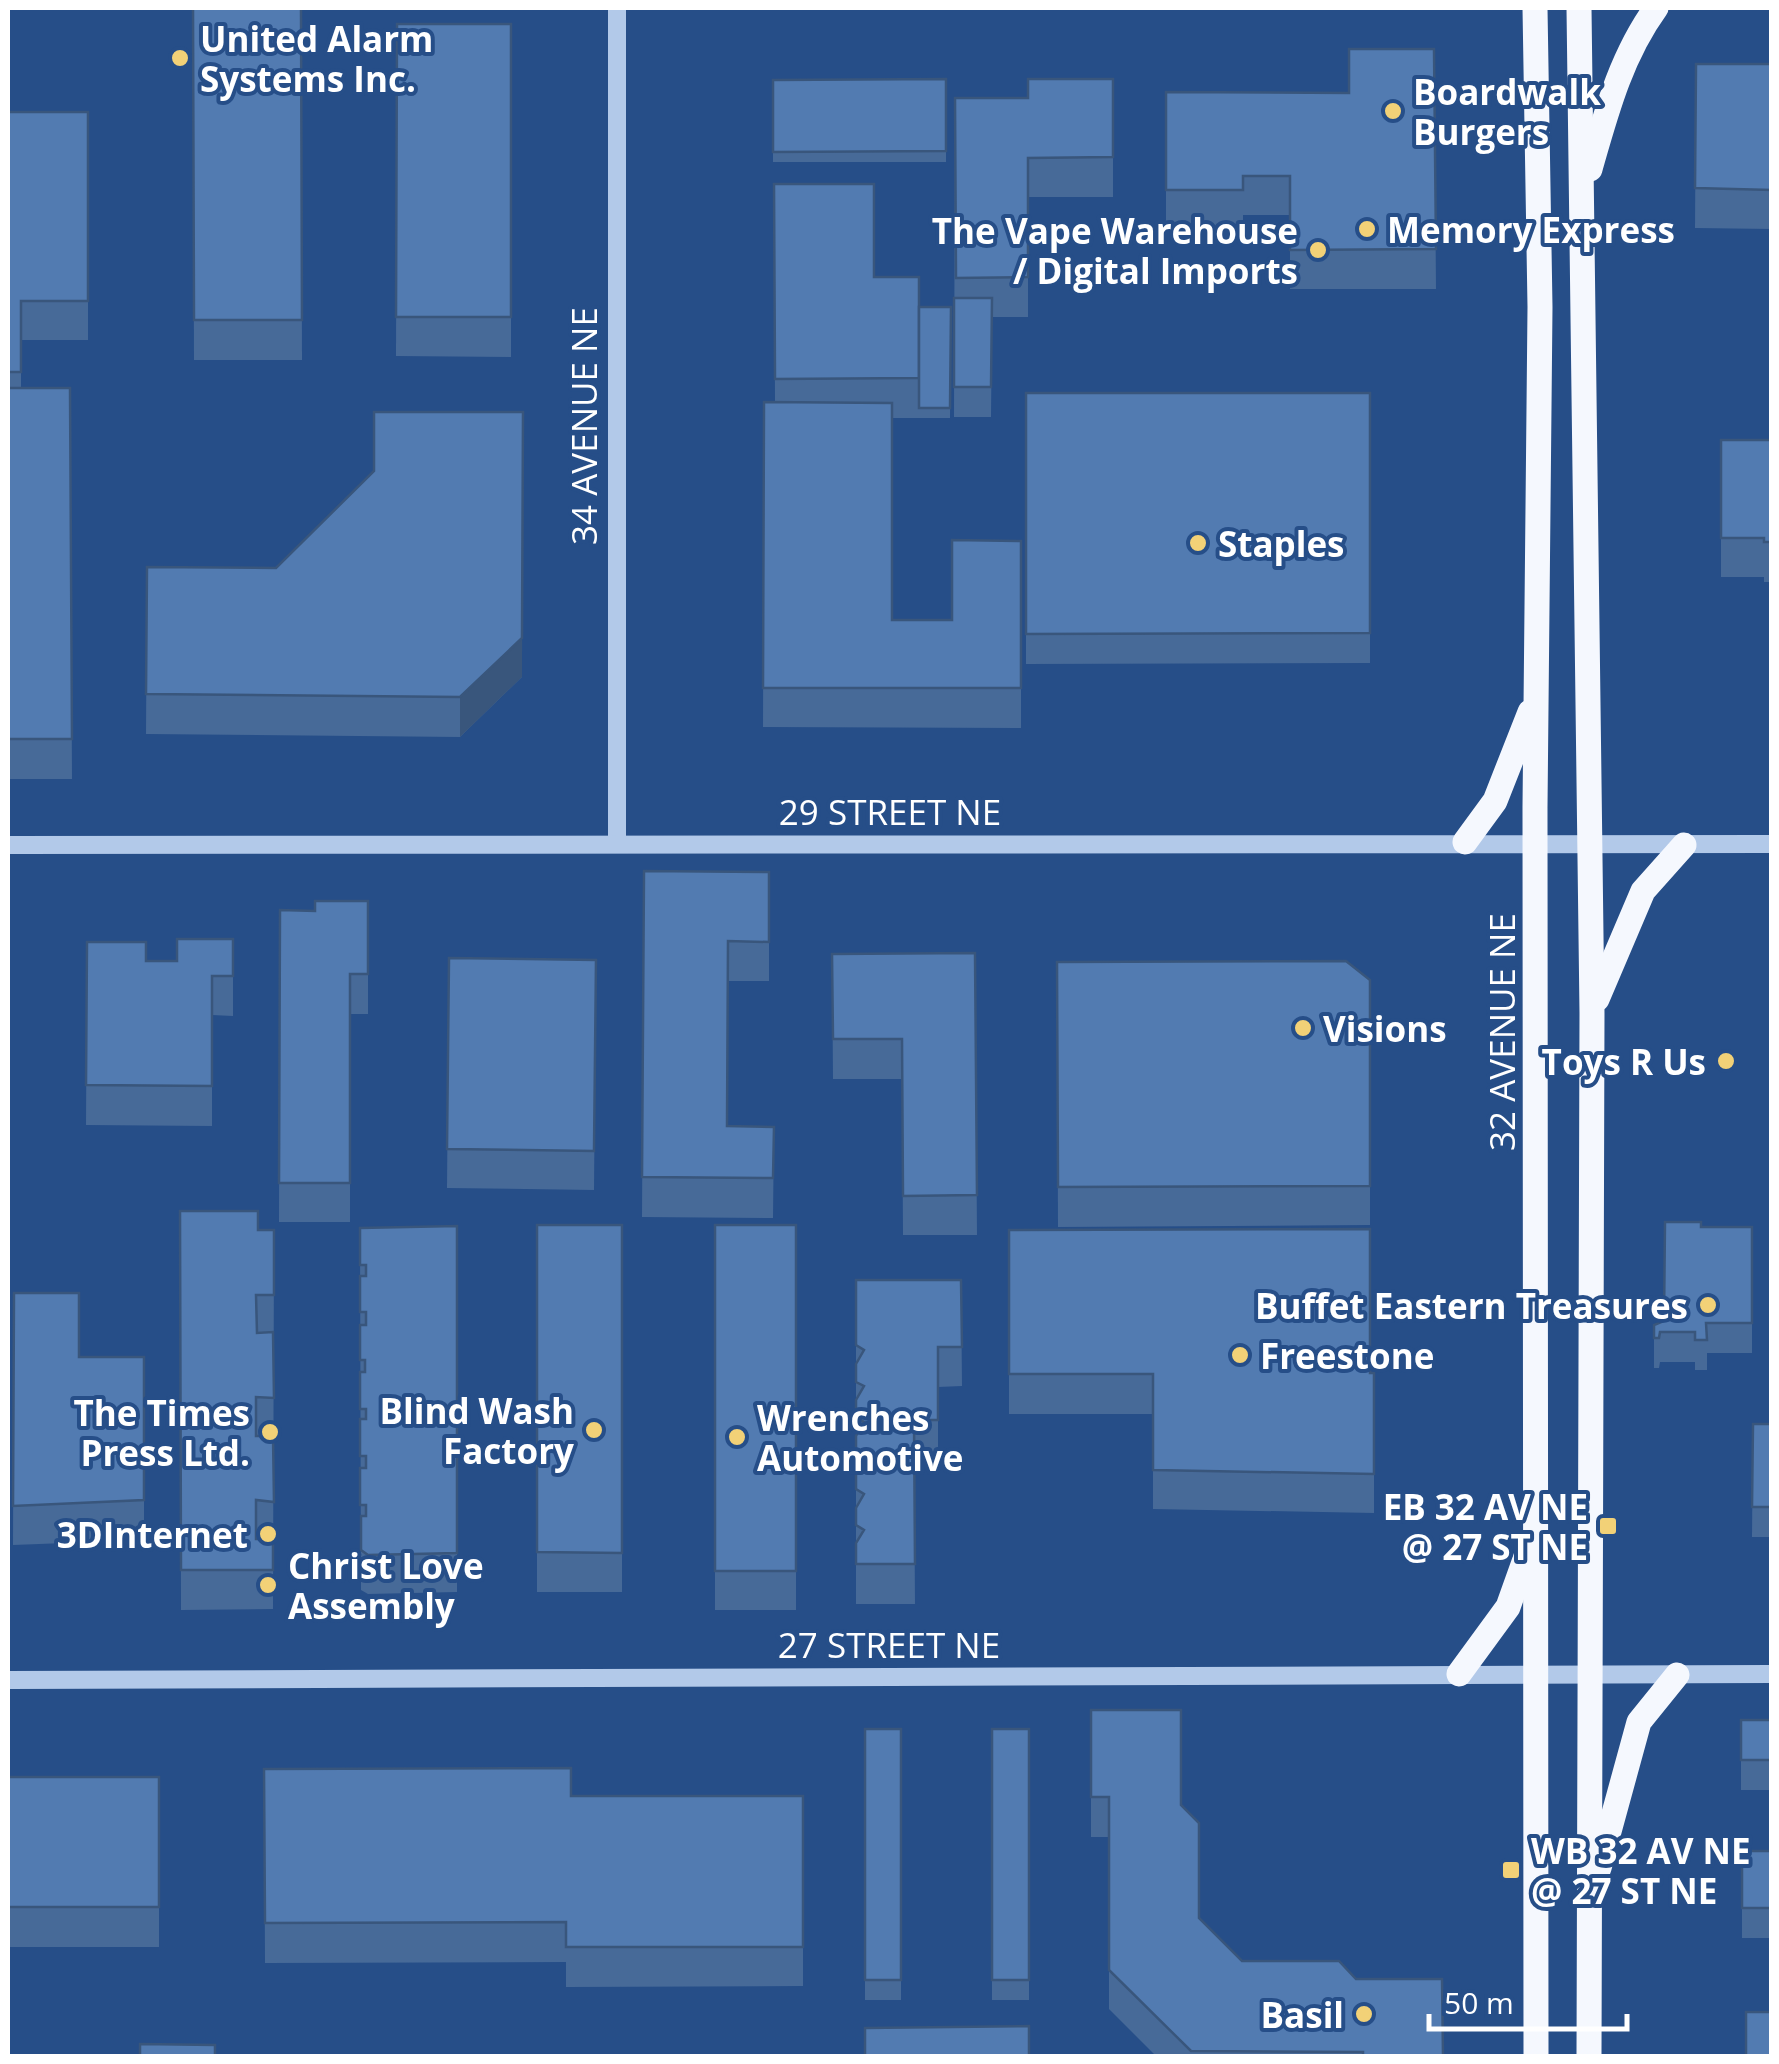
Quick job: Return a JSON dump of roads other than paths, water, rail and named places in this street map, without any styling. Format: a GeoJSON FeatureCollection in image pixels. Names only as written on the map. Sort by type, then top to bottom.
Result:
{"type":"FeatureCollection","features":[{"type":"Feature","properties":{"kind":"main road","name":"32 AVENUE NE"},"geometry":{"type":"LineString","coordinates":[[1535,8],[1540,307],[1535,843],[1536,2056]]}},
{"type":"Feature","properties":{"kind":"main road"},"geometry":{"type":"LineString","coordinates":[[1580,8],[1592,1014],[1589,2056]]}},
{"type":"Feature","properties":{"kind":"main road"},"geometry":{"type":"LineString","coordinates":[[1582,198],[1610,96],[1640,30],[1656,8]]}},
{"type":"Feature","properties":{"kind":"main road"},"geometry":{"type":"LineString","coordinates":[[1465,842],[1495,801],[1536,698]]}},
{"type":"Feature","properties":{"kind":"main road"},"geometry":{"type":"LineString","coordinates":[[1592,1014],[1643,891],[1684,845]]}},
{"type":"Feature","properties":{"kind":"main road"},"geometry":{"type":"LineString","coordinates":[[1459,1674],[1508,1607],[1535,1532]]}},
{"type":"Feature","properties":{"kind":"main road"},"geometry":{"type":"LineString","coordinates":[[1589,1906],[1640,1722],[1678,1675]]}},
{"type":"Feature","properties":{"kind":"street","name":"34 AVENUE NE"},"geometry":{"type":"LineString","coordinates":[[617,8],[617,844]]}},
{"type":"Feature","properties":{"kind":"street","name":"29 STREET NE"},"geometry":{"type":"LineString","coordinates":[[8,844],[1772,844]]}},
{"type":"Feature","properties":{"kind":"street","name":"27 STREET NE"},"geometry":{"type":"LineString","coordinates":[[8,1680],[1772,1674]]}},
{"type":"Feature","properties":{"kind":"place","name":"United Alarm Systems Inc."},"geometry":{"type":"Point","coordinates":[180,58]}},
{"type":"Feature","properties":{"kind":"place","name":"Boardwalk Burgers"},"geometry":{"type":"Point","coordinates":[1393,111]}},
{"type":"Feature","properties":{"kind":"place","name":"Memory Express"},"geometry":{"type":"Point","coordinates":[1367,229]}},
{"type":"Feature","properties":{"kind":"place","name":"The Vape Warehouse / Digital Imports"},"geometry":{"type":"Point","coordinates":[1318,250]}},
{"type":"Feature","properties":{"kind":"place","name":"Staples"},"geometry":{"type":"Point","coordinates":[1198,543]}},
{"type":"Feature","properties":{"kind":"place","name":"Visions"},"geometry":{"type":"Point","coordinates":[1303,1028]}},
{"type":"Feature","properties":{"kind":"place","name":"Toys R Us"},"geometry":{"type":"Point","coordinates":[1726,1061]}},
{"type":"Feature","properties":{"kind":"place","name":"Buffet Eastern Treasures"},"geometry":{"type":"Point","coordinates":[1708,1305]}},
{"type":"Feature","properties":{"kind":"place","name":"Freestone"},"geometry":{"type":"Point","coordinates":[1240,1355]}},
{"type":"Feature","properties":{"kind":"place","name":"Blind Wash Factory"},"geometry":{"type":"Point","coordinates":[594,1430]}},
{"type":"Feature","properties":{"kind":"place","name":"The Times Press Ltd."},"geometry":{"type":"Point","coordinates":[270,1432]}},
{"type":"Feature","properties":{"kind":"place","name":"Wrenches Automotive"},"geometry":{"type":"Point","coordinates":[737,1437]}},
{"type":"Feature","properties":{"kind":"place","name":"EB 32 AV NE @ 27 ST NE"},"geometry":{"type":"Point","coordinates":[1608,1526]}},
{"type":"Feature","properties":{"kind":"place","name":"3DInternet"},"geometry":{"type":"Point","coordinates":[268,1534]}},
{"type":"Feature","properties":{"kind":"place","name":"Christ Love Assembly"},"geometry":{"type":"Point","coordinates":[268,1585]}},
{"type":"Feature","properties":{"kind":"place","name":"WB 32 AV NE @ 27 ST NE"},"geometry":{"type":"Point","coordinates":[1511,1870]}},
{"type":"Feature","properties":{"kind":"place","name":"Basil"},"geometry":{"type":"Point","coordinates":[1364,2014]}}]}
